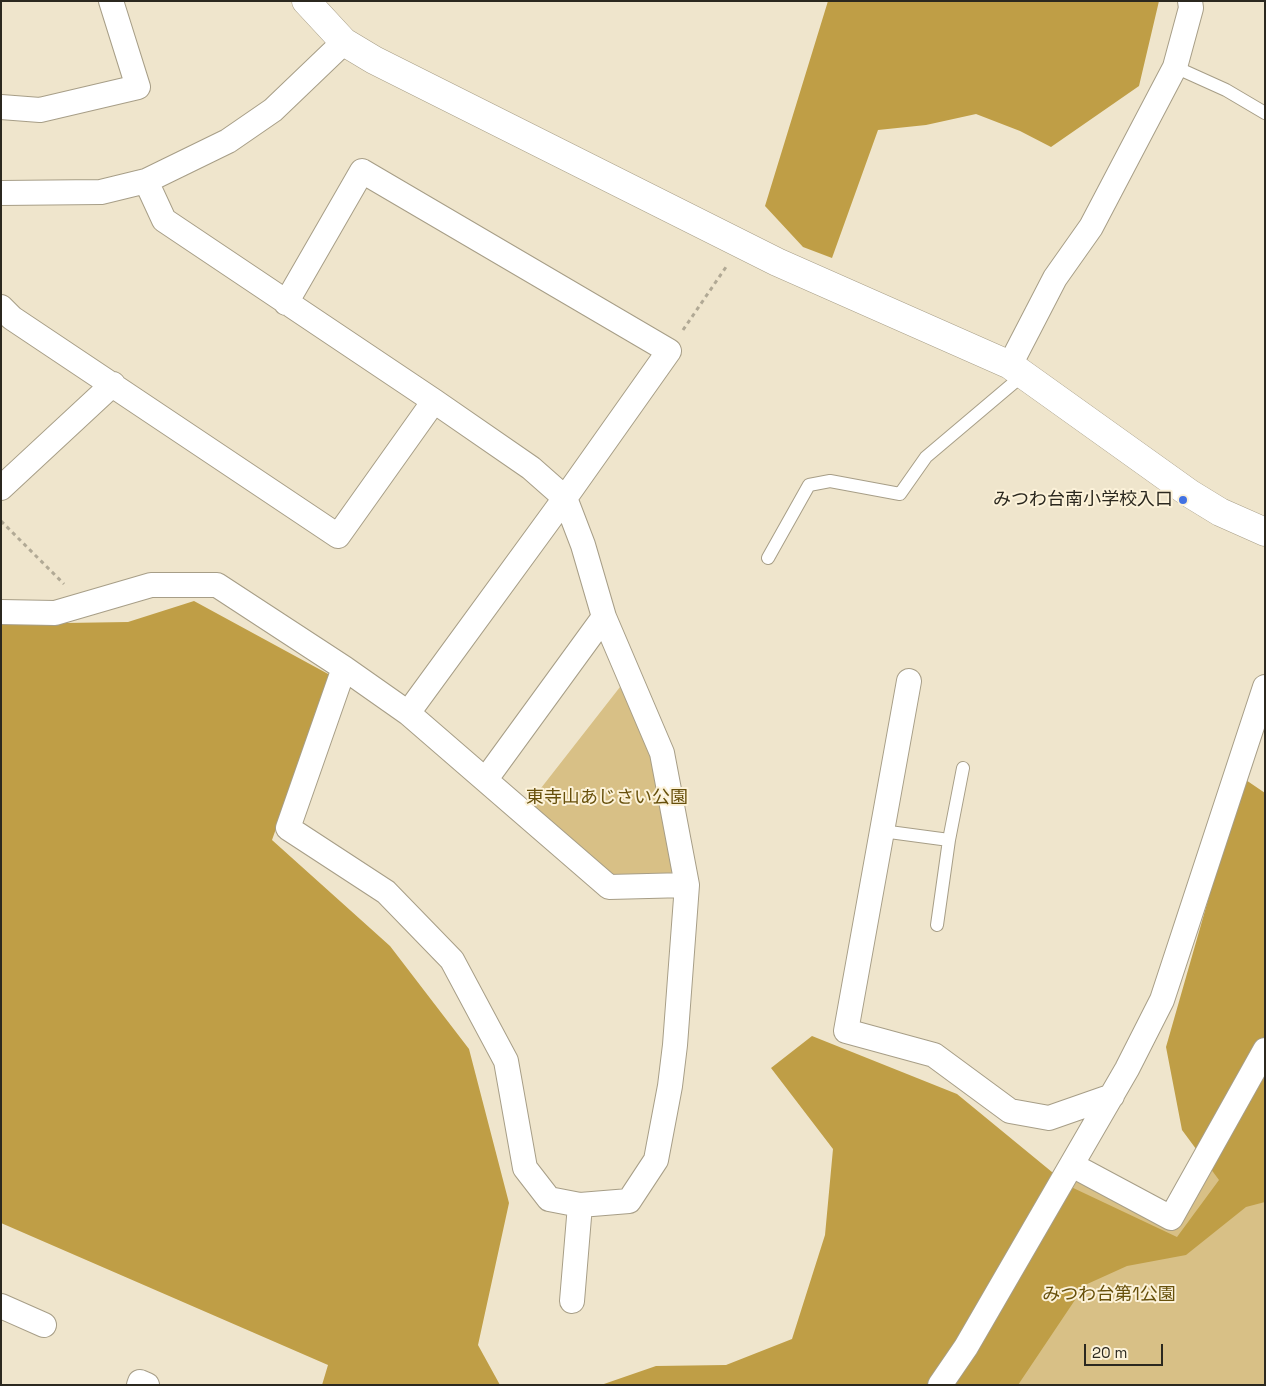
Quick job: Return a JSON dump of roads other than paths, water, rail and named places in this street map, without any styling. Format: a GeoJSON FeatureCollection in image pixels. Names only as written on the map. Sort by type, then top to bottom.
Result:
{"type":"FeatureCollection","features":[{"type":"Feature","properties":{"kind":"street"},"geometry":{"type":"LineString","coordinates":[[1,108],[40,110],[138,87],[111,1]]}},
{"type":"Feature","properties":{"kind":"street"},"geometry":{"type":"LineString","coordinates":[[306,1],[344,42],[374,60],[777,262],[1017,370],[1189,493],[1220,512],[1265,532]]}},
{"type":"Feature","properties":{"kind":"street"},"geometry":{"type":"LineString","coordinates":[[1017,370],[1054,278],[1091,227],[1175,67],[1194,4]]}},
{"type":"Feature","properties":{"kind":"street"},"geometry":{"type":"LineString","coordinates":[[1,193],[101,192],[146,181],[228,141],[273,110],[344,42]]}},
{"type":"Feature","properties":{"kind":"street"},"geometry":{"type":"LineString","coordinates":[[286,303],[362,171],[669,351],[565,498],[408,713]]}},
{"type":"Feature","properties":{"kind":"street"},"geometry":{"type":"LineString","coordinates":[[146,181],[164,220],[531,468],[565,498],[583,545],[604,617],[662,753],[686,885],[675,1045],[670,1086],[656,1160],[629,1201],[580,1205],[549,1198],[525,1168],[506,1061],[452,960],[386,892],[288,828],[344,668]]}},
{"type":"Feature","properties":{"kind":"street"},"geometry":{"type":"LineString","coordinates":[[1,307],[12,318],[338,536],[434,401]]}},
{"type":"Feature","properties":{"kind":"street"},"geometry":{"type":"LineString","coordinates":[[1,488],[113,384]]}},
{"type":"Feature","properties":{"kind":"street"},"geometry":{"type":"LineString","coordinates":[[1,612],[55,614],[151,585],[217,585],[344,668],[408,713],[609,887],[686,885]]}},
{"type":"Feature","properties":{"kind":"street"},"geometry":{"type":"LineString","coordinates":[[486,779],[604,617]]}},
{"type":"Feature","properties":{"kind":"street"},"geometry":{"type":"LineString","coordinates":[[908,681],[846,1031],[934,1054],[1010,1111],[1049,1118],[1112,1096]]}},
{"type":"Feature","properties":{"kind":"street"},"geometry":{"type":"LineString","coordinates":[[940,1385],[966,1347],[1112,1096],[1162,1000],[1265,688]]}},
{"type":"Feature","properties":{"kind":"street"},"geometry":{"type":"LineString","coordinates":[[1072,1165],[1171,1218],[1265,1050]]}},
{"type":"Feature","properties":{"kind":"street"},"geometry":{"type":"LineString","coordinates":[[572,1300],[580,1205]]}},
{"type":"Feature","properties":{"kind":"street"},"geometry":{"type":"LineString","coordinates":[[1,1306],[44,1324]]}},
{"type":"Feature","properties":{"kind":"street"},"geometry":{"type":"LineString","coordinates":[[139,1385],[140,1382],[147,1385]]}},
{"type":"Feature","properties":{"kind":"lane"},"geometry":{"type":"LineString","coordinates":[[1175,67],[1226,90],[1265,113]]}},
{"type":"Feature","properties":{"kind":"lane"},"geometry":{"type":"LineString","coordinates":[[768,558],[809,485],[830,481],[900,494],[926,457],[1017,370]]}},
{"type":"Feature","properties":{"kind":"lane"},"geometry":{"type":"LineString","coordinates":[[937,925],[949,840],[963,768]]}},
{"type":"Feature","properties":{"kind":"lane"},"geometry":{"type":"LineString","coordinates":[[882,831],[949,840]]}},
{"type":"Feature","properties":{"kind":"place","name":"みつわ台南小学校入口"},"geometry":{"type":"Point","coordinates":[1183,500]}},
{"type":"Feature","properties":{"kind":"park label","name":"東寺山あじさい公園"},"geometry":{"type":"Point","coordinates":[607,798]}},
{"type":"Feature","properties":{"kind":"park label","name":"みつわ台第1公園"},"geometry":{"type":"Point","coordinates":[1109,1295]}}]}
